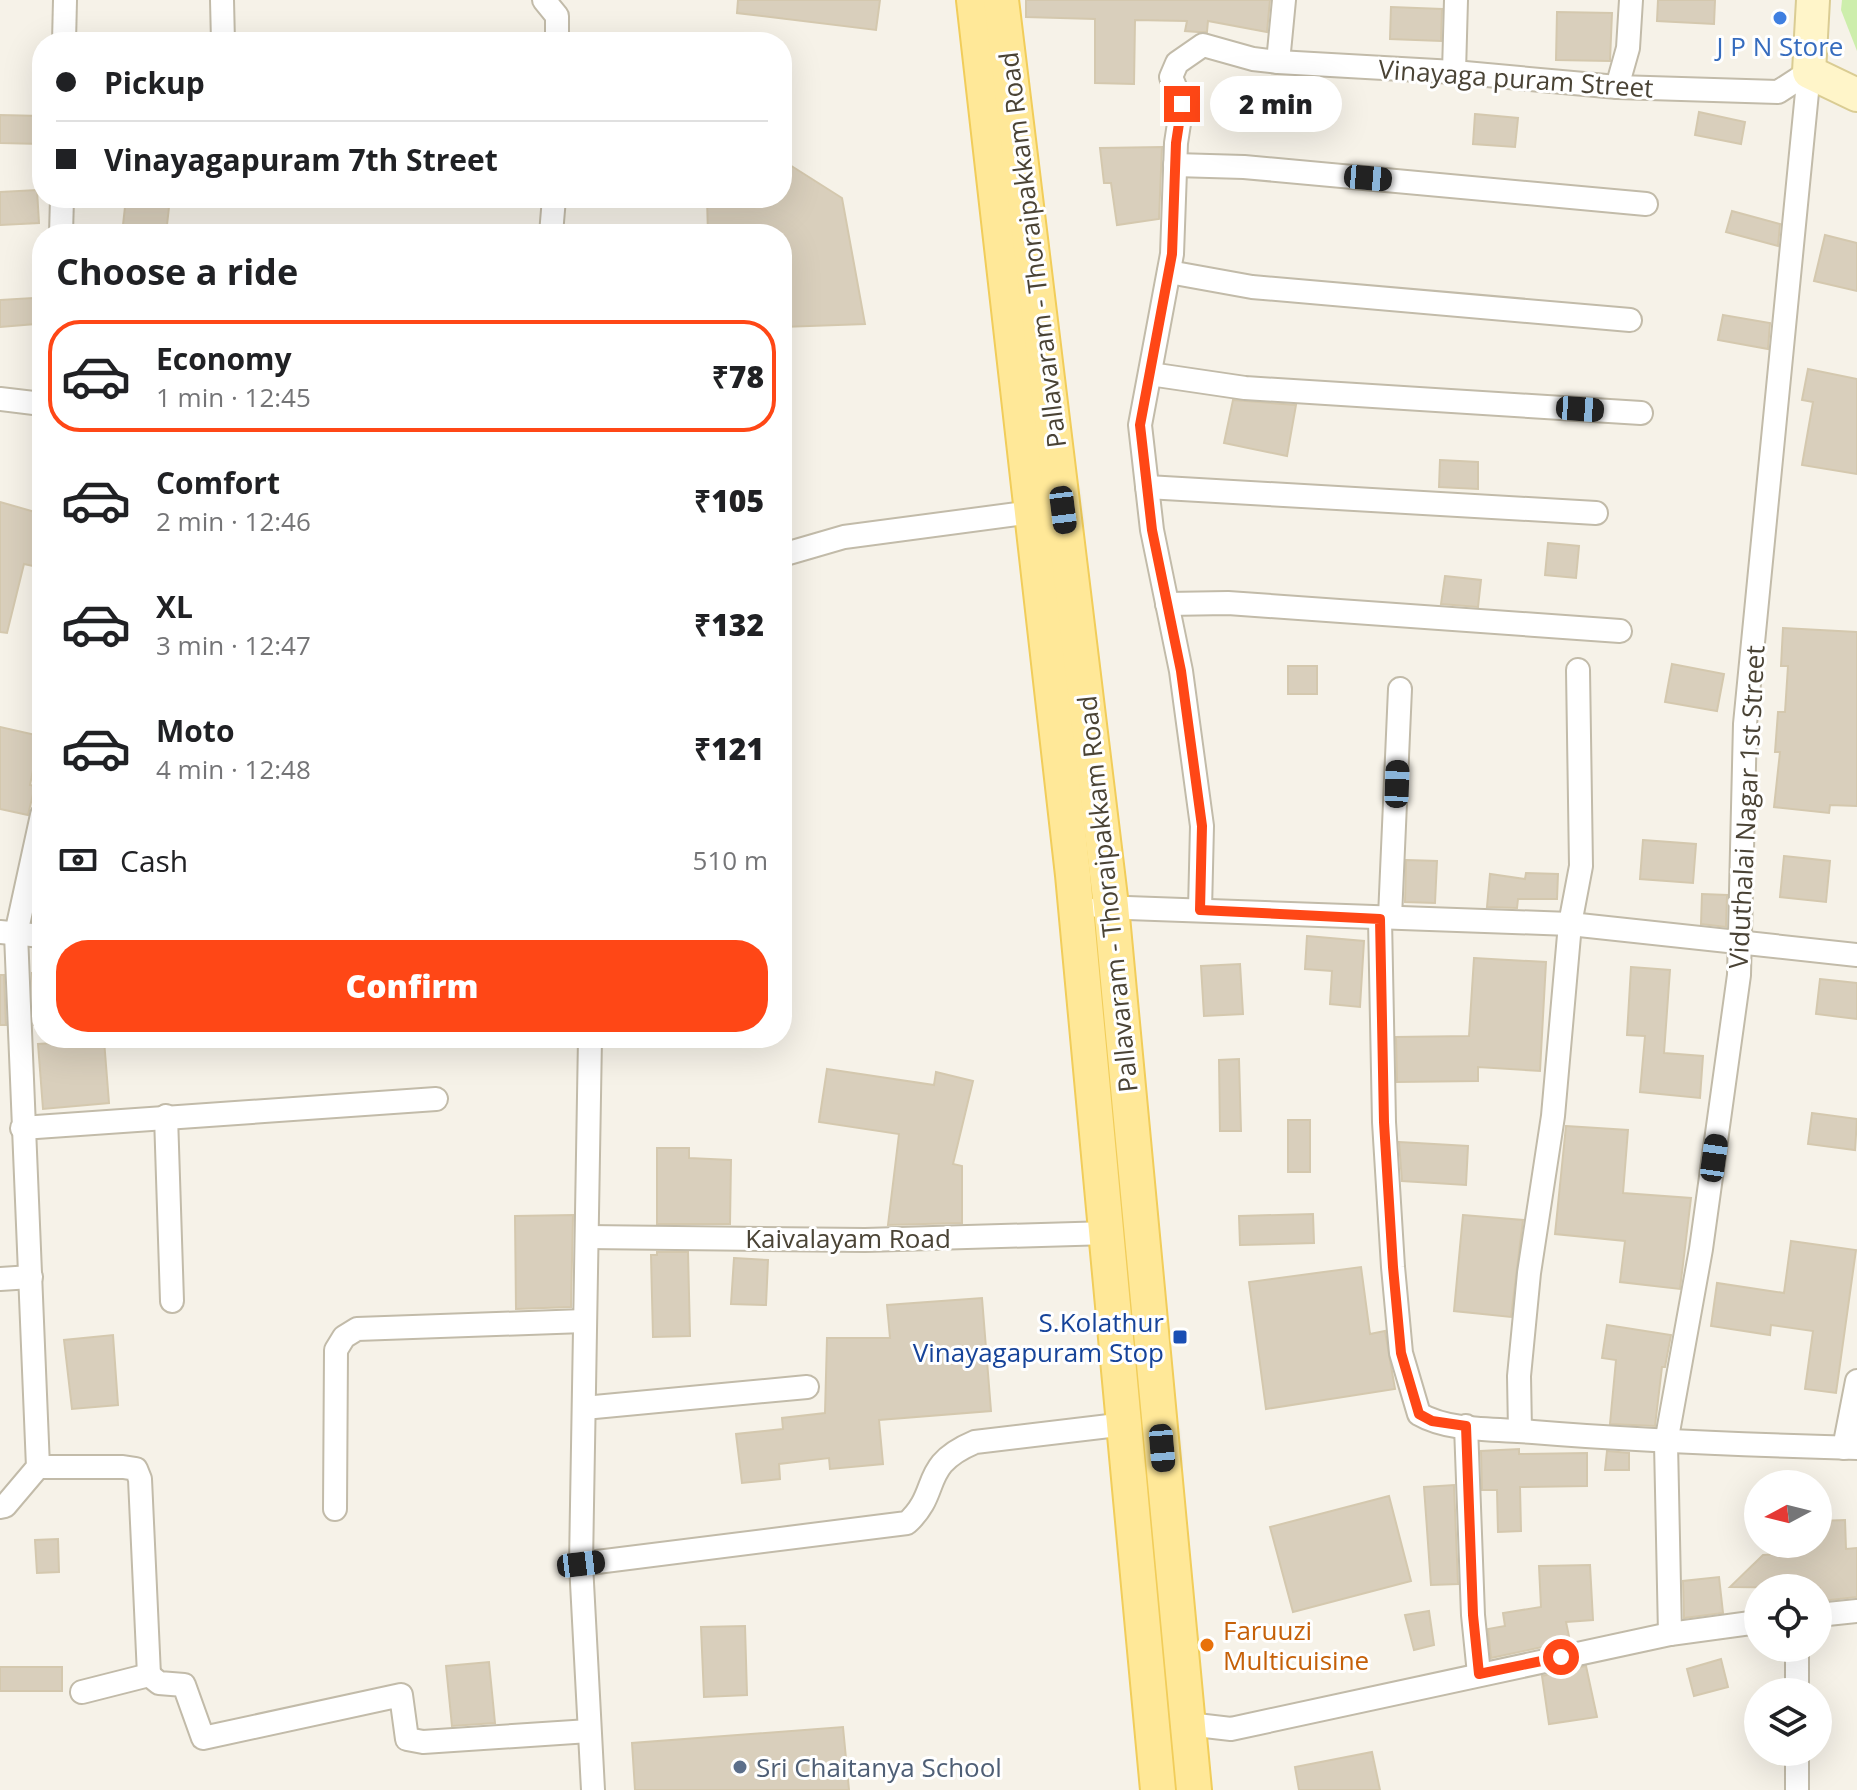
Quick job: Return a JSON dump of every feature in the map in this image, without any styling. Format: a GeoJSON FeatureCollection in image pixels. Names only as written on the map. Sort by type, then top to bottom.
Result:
{"type":"FeatureCollection","features":[{"type":"Feature","properties":{"kind":"main road","name":"Pallavaram - Thoraipakkam Road"},"geometry":{"type":"LineString","coordinates":[[974,0],[1076,909],[1109,1233],[1158,1790]]}},
{"type":"Feature","properties":{"kind":"main road","name":"Pallavaram - Thoraipakkam Road"},"geometry":{"type":"LineString","coordinates":[[1001,0],[1111,906],[1194,1790]]}},
{"type":"Feature","properties":{"kind":"main road"},"geometry":{"type":"LineString","coordinates":[[1150,1679],[1183,1678]]}},
{"type":"Feature","properties":{"kind":"street"},"geometry":{"type":"LineString","coordinates":[[64,32],[65,0]]}},
{"type":"Feature","properties":{"kind":"street"},"geometry":{"type":"LineString","coordinates":[[222,0],[223,32]]}},
{"type":"Feature","properties":{"kind":"street"},"geometry":{"type":"LineString","coordinates":[[544,0],[557,16],[557,32]]}},
{"type":"Feature","properties":{"kind":"street"},"geometry":{"type":"LineString","coordinates":[[1278,62],[1284,0]]}},
{"type":"Feature","properties":{"kind":"street"},"geometry":{"type":"LineString","coordinates":[[1454,72],[1456,0]]}},
{"type":"Feature","properties":{"kind":"street"},"geometry":{"type":"LineString","coordinates":[[1617,87],[1628,48],[1631,0]]}},
{"type":"Feature","properties":{"kind":"street"},"geometry":{"type":"LineString","coordinates":[[1813,0],[1809,72],[1857,95]]}},
{"type":"Feature","properties":{"kind":"street","name":"Vinayaga puram Street"},"geometry":{"type":"LineString","coordinates":[[1175,165],[1182,104],[1171,77],[1177,63],[1203,45],[1278,62],[1454,72],[1617,87],[1778,92],[1809,72]]}},
{"type":"Feature","properties":{"kind":"street","name":"Viduthalai Nagar 1st Street"},"geometry":{"type":"LineString","coordinates":[[1670,1634],[1666,1443],[1701,1249],[1740,945],[1745,724],[1809,72]]}},
{"type":"Feature","properties":{"kind":"street"},"geometry":{"type":"LineString","coordinates":[[1200,910],[1202,826],[1181,671],[1147,487],[1140,425],[1169,272],[1175,165],[1244,167],[1646,204]]}},
{"type":"Feature","properties":{"kind":"street"},"geometry":{"type":"LineString","coordinates":[[1169,272],[1252,287],[1630,320]]}},
{"type":"Feature","properties":{"kind":"street"},"geometry":{"type":"LineString","coordinates":[[1150,374],[1245,388],[1641,413]]}},
{"type":"Feature","properties":{"kind":"street"},"geometry":{"type":"LineString","coordinates":[[0,399],[32,403]]}},
{"type":"Feature","properties":{"kind":"street"},"geometry":{"type":"LineString","coordinates":[[1147,487],[1596,513]]}},
{"type":"Feature","properties":{"kind":"street"},"geometry":{"type":"LineString","coordinates":[[792,552],[844,537],[1032,512]]}},
{"type":"Feature","properties":{"kind":"street"},"geometry":{"type":"LineString","coordinates":[[1167,604],[1228,603],[1620,631]]}},
{"type":"Feature","properties":{"kind":"street"},"geometry":{"type":"LineString","coordinates":[[1520,1431],[1519,1376],[1529,1273],[1553,1116],[1570,924],[1581,866],[1578,670]]}},
{"type":"Feature","properties":{"kind":"street"},"geometry":{"type":"LineString","coordinates":[[1400,689],[1385,918],[1384,1122],[1401,1353],[1419,1414],[1432,1421],[1466,1426],[1666,1443],[1851,1448],[1857,1381]]}},
{"type":"Feature","properties":{"kind":"street"},"geometry":{"type":"LineString","coordinates":[[0,1507],[5,1506],[38,1467],[31,1277],[8,933],[32,850]]}},
{"type":"Feature","properties":{"kind":"street"},"geometry":{"type":"LineString","coordinates":[[1076,909],[1111,906],[1570,924],[1740,945],[1857,955]]}},
{"type":"Feature","properties":{"kind":"street"},"geometry":{"type":"LineString","coordinates":[[8,933],[32,935]]}},
{"type":"Feature","properties":{"kind":"street"},"geometry":{"type":"LineString","coordinates":[[590,1048],[581,1564],[593,1790]]}},
{"type":"Feature","properties":{"kind":"street"},"geometry":{"type":"LineString","coordinates":[[22,1128],[436,1099]]}},
{"type":"Feature","properties":{"kind":"street"},"geometry":{"type":"LineString","coordinates":[[166,1116],[172,1301]]}},
{"type":"Feature","properties":{"kind":"street","name":"Kaivalayam Road"},"geometry":{"type":"LineString","coordinates":[[587,1237],[865,1240],[1109,1233]]}},
{"type":"Feature","properties":{"kind":"street"},"geometry":{"type":"LineString","coordinates":[[0,1279],[31,1277]]}},
{"type":"Feature","properties":{"kind":"street"},"geometry":{"type":"LineString","coordinates":[[335,1509],[336,1350],[344,1337],[357,1329],[584,1321]]}},
{"type":"Feature","properties":{"kind":"street"},"geometry":{"type":"LineString","coordinates":[[584,1408],[807,1387]]}},
{"type":"Feature","properties":{"kind":"street"},"geometry":{"type":"LineString","coordinates":[[581,1564],[907,1523],[917,1513],[938,1464],[955,1450],[975,1442],[1126,1424]]}},
{"type":"Feature","properties":{"kind":"street"},"geometry":{"type":"LineString","coordinates":[[1466,1426],[1473,1615],[1479,1674]]}},
{"type":"Feature","properties":{"kind":"street"},"geometry":{"type":"LineString","coordinates":[[38,1467],[136,1469],[140,1479],[149,1604],[149,1675]]}},
{"type":"Feature","properties":{"kind":"street"},"geometry":{"type":"LineString","coordinates":[[1832,1614],[1857,1611]]}},
{"type":"Feature","properties":{"kind":"street"},"geometry":{"type":"LineString","coordinates":[[1188,1724],[1231,1729],[1670,1634],[1744,1624]]}},
{"type":"Feature","properties":{"kind":"street"},"geometry":{"type":"LineString","coordinates":[[82,1692],[149,1675]]}},
{"type":"Feature","properties":{"kind":"street"},"geometry":{"type":"LineString","coordinates":[[149,1675],[159,1683],[184,1685],[203,1738],[401,1695],[407,1739],[423,1742],[589,1731]]}},
{"type":"Feature","properties":{"kind":"street"},"geometry":{"type":"LineString","coordinates":[[1797,1766],[1797,1790]]}},
{"type":"Feature","properties":{"kind":"green space"},"geometry":{"type":"Polygon","coordinates":[[[1842,0],[1857,0],[1857,51],[1841,10],[1842,0]]]}},
{"type":"Feature","properties":{"kind":"building"},"geometry":{"type":"Polygon","coordinates":[[[738,0],[880,0],[876,30],[737,13],[738,0]]]}},
{"type":"Feature","properties":{"kind":"building"},"geometry":{"type":"Polygon","coordinates":[[[1026,0],[1270,0],[1267,32],[1208,21],[1207,32],[1185,31],[1187,21],[1135,20],[1134,84],[1095,83],[1095,19],[1026,17],[1026,0]]]}},
{"type":"Feature","properties":{"kind":"building"},"geometry":{"type":"Polygon","coordinates":[[[1658,0],[1715,0],[1714,24],[1657,21],[1658,0]]]}},
{"type":"Feature","properties":{"kind":"building"},"geometry":{"type":"Polygon","coordinates":[[[1391,7],[1442,9],[1441,41],[1390,39],[1391,7]]]}},
{"type":"Feature","properties":{"kind":"building"},"geometry":{"type":"Polygon","coordinates":[[[1557,12],[1612,13],[1610,61],[1556,60],[1557,12]]]}},
{"type":"Feature","properties":{"kind":"building"},"geometry":{"type":"Polygon","coordinates":[[[1699,112],[1745,122],[1741,144],[1695,135],[1699,112]]]}},
{"type":"Feature","properties":{"kind":"building"},"geometry":{"type":"Polygon","coordinates":[[[1475,114],[1518,118],[1515,147],[1473,144],[1475,114]]]}},
{"type":"Feature","properties":{"kind":"building"},"geometry":{"type":"Polygon","coordinates":[[[0,115],[32,116],[32,144],[0,143],[0,115]]]}},
{"type":"Feature","properties":{"kind":"building"},"geometry":{"type":"Polygon","coordinates":[[[1162,147],[1159,219],[1117,225],[1111,183],[1104,183],[1100,148],[1162,147]]]}},
{"type":"Feature","properties":{"kind":"building"},"geometry":{"type":"Polygon","coordinates":[[[792,166],[842,198],[865,324],[792,327],[792,224],[708,224],[707,208],[792,208],[792,166]]]}},
{"type":"Feature","properties":{"kind":"building"},"geometry":{"type":"Polygon","coordinates":[[[32,190],[32,208],[38,208],[39,223],[0,225],[0,192],[32,190]]]}},
{"type":"Feature","properties":{"kind":"building"},"geometry":{"type":"Polygon","coordinates":[[[125,208],[169,208],[167,224],[123,224],[125,208]]]}},
{"type":"Feature","properties":{"kind":"building"},"geometry":{"type":"Polygon","coordinates":[[[1732,211],[1780,224],[1778,246],[1726,232],[1732,211]]]}},
{"type":"Feature","properties":{"kind":"building"},"geometry":{"type":"Polygon","coordinates":[[[1825,235],[1857,243],[1857,291],[1814,281],[1825,235]]]}},
{"type":"Feature","properties":{"kind":"building"},"geometry":{"type":"Polygon","coordinates":[[[32,298],[32,324],[0,327],[0,300],[32,298]]]}},
{"type":"Feature","properties":{"kind":"building"},"geometry":{"type":"Polygon","coordinates":[[[1723,315],[1770,323],[1768,349],[1718,340],[1723,315]]]}},
{"type":"Feature","properties":{"kind":"building"},"geometry":{"type":"Polygon","coordinates":[[[1808,369],[1857,379],[1857,474],[1802,465],[1813,402],[1802,400],[1808,369]]]}},
{"type":"Feature","properties":{"kind":"building"},"geometry":{"type":"Polygon","coordinates":[[[1233,400],[1296,405],[1287,456],[1224,443],[1233,400]]]}},
{"type":"Feature","properties":{"kind":"building"},"geometry":{"type":"Polygon","coordinates":[[[1440,460],[1478,462],[1478,489],[1439,487],[1440,460]]]}},
{"type":"Feature","properties":{"kind":"building"},"geometry":{"type":"Polygon","coordinates":[[[0,502],[32,511],[32,566],[24,564],[7,633],[0,632],[0,502]]]}},
{"type":"Feature","properties":{"kind":"building"},"geometry":{"type":"Polygon","coordinates":[[[1548,543],[1579,546],[1576,578],[1545,575],[1548,543]]]}},
{"type":"Feature","properties":{"kind":"building"},"geometry":{"type":"Polygon","coordinates":[[[1445,576],[1481,580],[1478,607],[1441,604],[1445,576]]]}},
{"type":"Feature","properties":{"kind":"building"},"geometry":{"type":"Polygon","coordinates":[[[1783,628],[1857,632],[1857,806],[1830,805],[1829,813],[1774,807],[1780,752],[1775,752],[1778,712],[1785,712],[1788,666],[1781,666],[1783,628]]]}},
{"type":"Feature","properties":{"kind":"building"},"geometry":{"type":"Polygon","coordinates":[[[1672,664],[1724,674],[1717,711],[1665,702],[1672,664]]]}},
{"type":"Feature","properties":{"kind":"building"},"geometry":{"type":"Polygon","coordinates":[[[1288,666],[1317,666],[1317,694],[1288,694],[1288,666]]]}},
{"type":"Feature","properties":{"kind":"building"},"geometry":{"type":"Polygon","coordinates":[[[0,727],[32,734],[32,798],[28,815],[0,809],[0,727]]]}},
{"type":"Feature","properties":{"kind":"building"},"geometry":{"type":"Polygon","coordinates":[[[1643,840],[1696,844],[1693,883],[1640,879],[1643,840]]]}},
{"type":"Feature","properties":{"kind":"building"},"geometry":{"type":"Polygon","coordinates":[[[1784,856],[1830,861],[1826,902],[1780,897],[1784,856]]]}},
{"type":"Feature","properties":{"kind":"building"},"geometry":{"type":"Polygon","coordinates":[[[1406,860],[1437,861],[1435,903],[1405,902],[1406,860]]]}},
{"type":"Feature","properties":{"kind":"building"},"geometry":{"type":"Polygon","coordinates":[[[1526,873],[1558,874],[1557,899],[1518,899],[1517,908],[1487,907],[1490,874],[1525,879],[1526,873]]]}},
{"type":"Feature","properties":{"kind":"building"},"geometry":{"type":"Polygon","coordinates":[[[1702,894],[1727,895],[1726,927],[1701,924],[1702,894]]]}},
{"type":"Feature","properties":{"kind":"building"},"geometry":{"type":"Polygon","coordinates":[[[1307,936],[1364,941],[1360,1007],[1330,1004],[1332,971],[1305,969],[1307,936]]]}},
{"type":"Feature","properties":{"kind":"building"},"geometry":{"type":"Polygon","coordinates":[[[1474,958],[1546,962],[1540,1071],[1478,1067],[1478,1081],[1397,1082],[1396,1037],[1469,1036],[1474,958]]]}},
{"type":"Feature","properties":{"kind":"building"},"geometry":{"type":"Polygon","coordinates":[[[1240,964],[1243,1014],[1204,1016],[1201,966],[1240,964]]]}},
{"type":"Feature","properties":{"kind":"building"},"geometry":{"type":"Polygon","coordinates":[[[1631,967],[1670,970],[1664,1053],[1703,1056],[1700,1098],[1640,1092],[1645,1036],[1627,1035],[1631,967]]]}},
{"type":"Feature","properties":{"kind":"building"},"geometry":{"type":"Polygon","coordinates":[[[0,975],[4,975],[6,1025],[0,1025],[0,975]]]}},
{"type":"Feature","properties":{"kind":"building"},"geometry":{"type":"Polygon","coordinates":[[[1820,979],[1857,983],[1857,1019],[1816,1014],[1820,979]]]}},
{"type":"Feature","properties":{"kind":"building"},"geometry":{"type":"Polygon","coordinates":[[[38,1048],[105,1048],[109,1103],[43,1109],[38,1048]]]}},
{"type":"Feature","properties":{"kind":"building"},"geometry":{"type":"Polygon","coordinates":[[[1239,1059],[1241,1131],[1220,1131],[1219,1060],[1239,1059]]]}},
{"type":"Feature","properties":{"kind":"building"},"geometry":{"type":"Polygon","coordinates":[[[827,1069],[934,1085],[936,1072],[973,1081],[953,1164],[962,1166],[962,1223],[888,1225],[899,1134],[819,1122],[827,1069]]]}},
{"type":"Feature","properties":{"kind":"building"},"geometry":{"type":"Polygon","coordinates":[[[1812,1113],[1857,1119],[1855,1150],[1808,1144],[1812,1113]]]}},
{"type":"Feature","properties":{"kind":"building"},"geometry":{"type":"Polygon","coordinates":[[[1288,1120],[1310,1120],[1310,1172],[1288,1172],[1288,1120]]]}},
{"type":"Feature","properties":{"kind":"building"},"geometry":{"type":"Polygon","coordinates":[[[1566,1126],[1628,1130],[1623,1193],[1691,1198],[1680,1289],[1620,1282],[1625,1241],[1555,1234],[1566,1126]]]}},
{"type":"Feature","properties":{"kind":"building"},"geometry":{"type":"Polygon","coordinates":[[[1399,1142],[1468,1146],[1466,1185],[1402,1181],[1399,1142]]]}},
{"type":"Feature","properties":{"kind":"building"},"geometry":{"type":"Polygon","coordinates":[[[657,1148],[689,1148],[689,1158],[731,1160],[730,1224],[657,1224],[657,1148]]]}},
{"type":"Feature","properties":{"kind":"building"},"geometry":{"type":"Polygon","coordinates":[[[1313,1214],[1314,1243],[1240,1245],[1239,1216],[1313,1214]]]}},
{"type":"Feature","properties":{"kind":"building"},"geometry":{"type":"Polygon","coordinates":[[[573,1215],[571,1307],[516,1309],[515,1216],[573,1215]]]}},
{"type":"Feature","properties":{"kind":"building"},"geometry":{"type":"Polygon","coordinates":[[[1463,1215],[1523,1220],[1511,1317],[1454,1311],[1463,1215]]]}},
{"type":"Feature","properties":{"kind":"building"},"geometry":{"type":"Polygon","coordinates":[[[1791,1241],[1856,1250],[1836,1393],[1805,1389],[1813,1331],[1771,1325],[1770,1335],[1711,1326],[1717,1283],[1784,1293],[1791,1241]]]}},
{"type":"Feature","properties":{"kind":"building"},"geometry":{"type":"Polygon","coordinates":[[[657,1252],[688,1252],[690,1336],[653,1337],[651,1255],[657,1255],[657,1252]]]}},
{"type":"Feature","properties":{"kind":"building"},"geometry":{"type":"Polygon","coordinates":[[[734,1258],[768,1260],[766,1305],[731,1304],[734,1258]]]}},
{"type":"Feature","properties":{"kind":"building"},"geometry":{"type":"Polygon","coordinates":[[[1361,1267],[1370,1334],[1385,1331],[1395,1389],[1266,1409],[1249,1282],[1361,1267]]]}},
{"type":"Feature","properties":{"kind":"building"},"geometry":{"type":"Polygon","coordinates":[[[982,1298],[991,1411],[879,1420],[883,1464],[830,1469],[829,1458],[779,1464],[780,1479],[742,1483],[736,1434],[783,1429],[782,1418],[825,1413],[827,1338],[890,1338],[887,1305],[982,1298]]]}},
{"type":"Feature","properties":{"kind":"building"},"geometry":{"type":"Polygon","coordinates":[[[1607,1325],[1671,1335],[1665,1367],[1662,1367],[1655,1426],[1610,1424],[1616,1360],[1602,1358],[1607,1325]]]}},
{"type":"Feature","properties":{"kind":"building"},"geometry":{"type":"Polygon","coordinates":[[[113,1335],[118,1405],[72,1409],[64,1340],[113,1335]]]}},
{"type":"Feature","properties":{"kind":"building"},"geometry":{"type":"Polygon","coordinates":[[[1519,1449],[1519,1454],[1587,1453],[1587,1486],[1520,1487],[1521,1531],[1498,1532],[1497,1490],[1482,1490],[1481,1451],[1519,1449]]]}},
{"type":"Feature","properties":{"kind":"building"},"geometry":{"type":"Polygon","coordinates":[[[1607,1451],[1629,1453],[1629,1470],[1605,1470],[1607,1451]]]}},
{"type":"Feature","properties":{"kind":"building"},"geometry":{"type":"Polygon","coordinates":[[[1454,1485],[1458,1584],[1431,1585],[1424,1487],[1454,1485]]]}},
{"type":"Feature","properties":{"kind":"building"},"geometry":{"type":"Polygon","coordinates":[[[1389,1496],[1411,1581],[1293,1612],[1270,1527],[1389,1496]]]}},
{"type":"Feature","properties":{"kind":"building"},"geometry":{"type":"Polygon","coordinates":[[[1832,1520],[1845,1520],[1846,1549],[1857,1548],[1857,1597],[1832,1600],[1832,1574],[1744,1574],[1744,1587],[1730,1587],[1760,1558],[1832,1558],[1832,1520]]]}},
{"type":"Feature","properties":{"kind":"building"},"geometry":{"type":"Polygon","coordinates":[[[58,1539],[59,1572],[37,1573],[35,1540],[58,1539]]]}},
{"type":"Feature","properties":{"kind":"building"},"geometry":{"type":"Polygon","coordinates":[[[1590,1565],[1593,1620],[1566,1622],[1570,1641],[1491,1658],[1488,1629],[1505,1626],[1503,1613],[1541,1607],[1539,1566],[1590,1565]]]}},
{"type":"Feature","properties":{"kind":"building"},"geometry":{"type":"Polygon","coordinates":[[[1719,1577],[1723,1613],[1684,1618],[1683,1581],[1719,1577]]]}},
{"type":"Feature","properties":{"kind":"building"},"geometry":{"type":"Polygon","coordinates":[[[1429,1611],[1434,1645],[1414,1650],[1405,1615],[1429,1611]]]}},
{"type":"Feature","properties":{"kind":"building"},"geometry":{"type":"Polygon","coordinates":[[[745,1626],[747,1695],[704,1697],[701,1627],[745,1626]]]}},
{"type":"Feature","properties":{"kind":"building"},"geometry":{"type":"Polygon","coordinates":[[[1721,1659],[1728,1687],[1694,1696],[1687,1669],[1721,1659]]]}},
{"type":"Feature","properties":{"kind":"building"},"geometry":{"type":"Polygon","coordinates":[[[489,1662],[495,1723],[452,1726],[446,1666],[489,1662]]]}},
{"type":"Feature","properties":{"kind":"building"},"geometry":{"type":"Polygon","coordinates":[[[1586,1666],[1597,1717],[1549,1724],[1542,1676],[1586,1666]]]}},
{"type":"Feature","properties":{"kind":"building"},"geometry":{"type":"Polygon","coordinates":[[[0,1667],[62,1667],[62,1691],[0,1691],[0,1667]]]}},
{"type":"Feature","properties":{"kind":"building","name":"Sri Chaitanya School"},"geometry":{"type":"Polygon","coordinates":[[[843,1727],[849,1790],[635,1790],[632,1743],[843,1727]]]}},
{"type":"Feature","properties":{"kind":"building"},"geometry":{"type":"Polygon","coordinates":[[[1372,1752],[1380,1790],[1299,1790],[1295,1767],[1372,1752]]]}},
{"type":"Feature","properties":{"kind":"place","name":"J P N Store"},"geometry":{"type":"Point","coordinates":[1780,18]}},
{"type":"Feature","properties":{"kind":"place","name":"S.Kolathur Vinayagapuram Stop"},"geometry":{"type":"Point","coordinates":[1180,1337]}},
{"type":"Feature","properties":{"kind":"place","name":"Faruuzi Multicuisine"},"geometry":{"type":"Point","coordinates":[1207,1645]}},
{"type":"Feature","properties":{"kind":"place","name":"Sri Chaitanya School"},"geometry":{"type":"Point","coordinates":[740,1767]}},
{"type":"Feature","properties":{"kind":"route"},"geometry":{"type":"LineString","coordinates":[[1182,104],[1176,143],[1172,254],[1140,425],[1152,530],[1181,671],[1202,826],[1200,910],[1380,919],[1384,1122],[1401,1353],[1419,1414],[1432,1421],[1466,1426],[1473,1615],[1479,1674],[1561,1657]]}}]}
